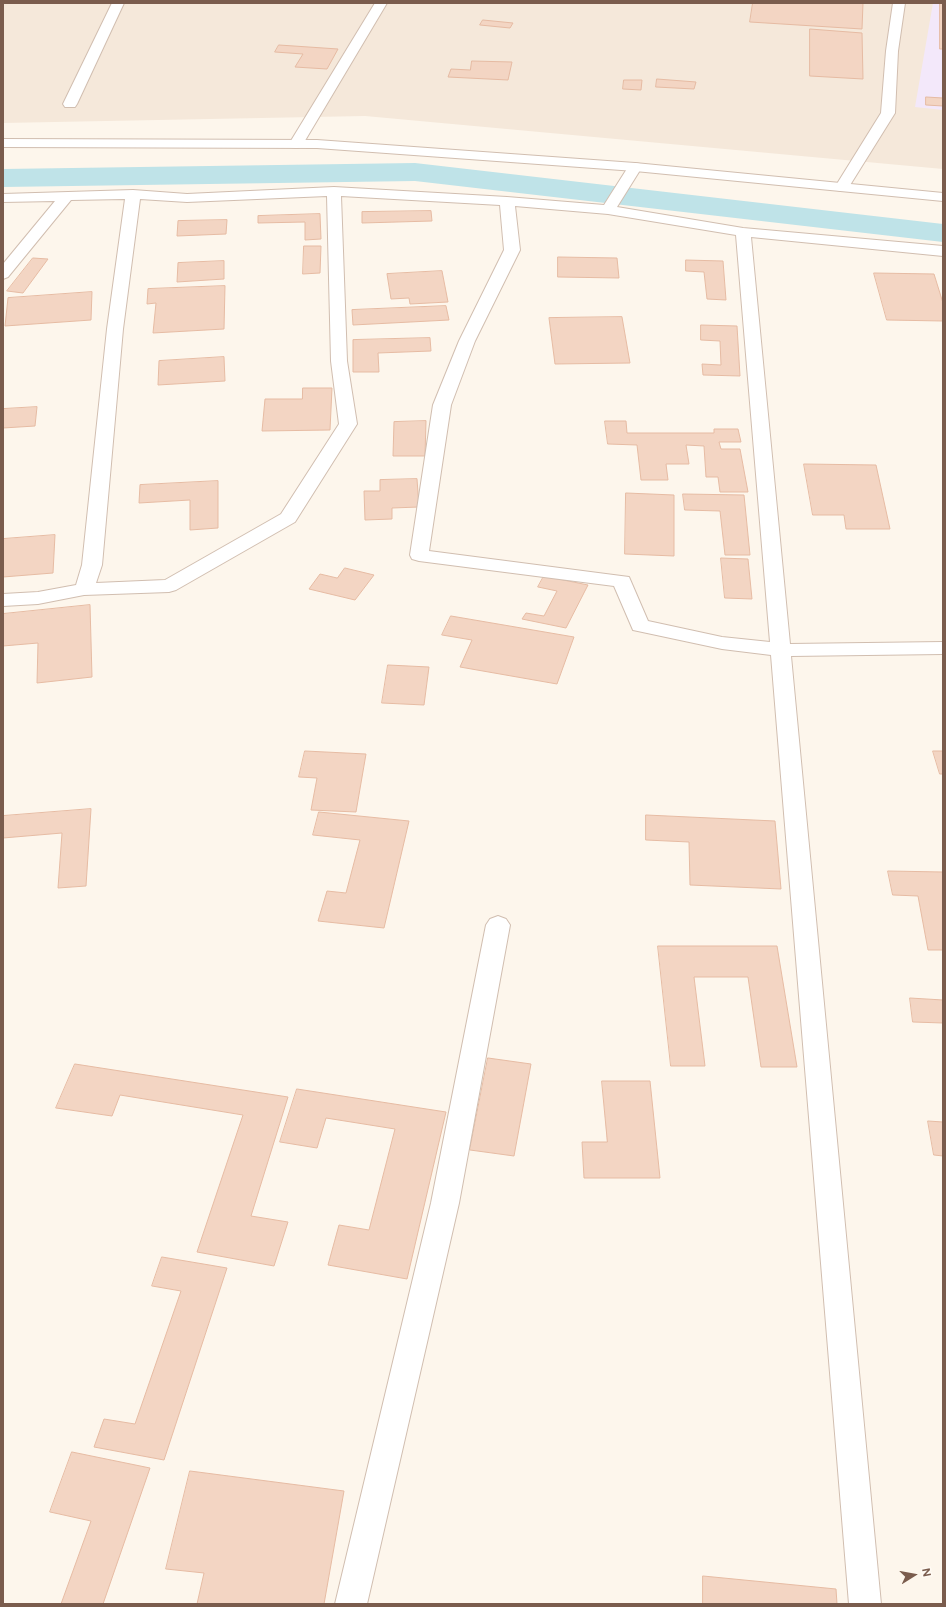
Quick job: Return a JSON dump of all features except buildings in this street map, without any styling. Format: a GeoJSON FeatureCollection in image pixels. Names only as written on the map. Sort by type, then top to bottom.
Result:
{"type":"FeatureCollection","features":[{"type":"Feature","properties":{"kind":"street"},"geometry":{"type":"LineString","coordinates":[[70,104],[118,3]]}},
{"type":"Feature","properties":{"kind":"street"},"geometry":{"type":"LineString","coordinates":[[296,144],[381,3]]}},
{"type":"Feature","properties":{"kind":"street"},"geometry":{"type":"LineString","coordinates":[[842,187],[888,113],[892,51],[899,3]]}},
{"type":"Feature","properties":{"kind":"street"},"geometry":{"type":"LineString","coordinates":[[3,143],[318,144],[635,168],[943,197]]}},
{"type":"Feature","properties":{"kind":"street"},"geometry":{"type":"LineString","coordinates":[[608,210],[635,168]]}},
{"type":"Feature","properties":{"kind":"street"},"geometry":{"type":"LineString","coordinates":[[3,600],[38,598],[84,589],[169,586],[288,518],[348,424],[339,361],[334,191]]}},
{"type":"Feature","properties":{"kind":"street"},"geometry":{"type":"LineString","coordinates":[[3,198],[133,194],[187,198],[334,191],[507,201],[608,210],[743,232],[943,251]]}},
{"type":"Feature","properties":{"kind":"street"},"geometry":{"type":"LineString","coordinates":[[84,589],[92,565],[115,329],[133,194]]}},
{"type":"Feature","properties":{"kind":"street"},"geometry":{"type":"LineString","coordinates":[[3,274],[67,196]]}},
{"type":"Feature","properties":{"kind":"street"},"geometry":{"type":"LineString","coordinates":[[507,201],[512,250],[467,341],[442,405],[419,555],[622,581],[640,626],[722,643],[779,650],[943,648]]}},
{"type":"Feature","properties":{"kind":"street"},"geometry":{"type":"LineString","coordinates":[[743,232],[865,1604]]}},
{"type":"Feature","properties":{"kind":"street"},"geometry":{"type":"LineString","coordinates":[[351,1604],[445,1203],[498,925]]}},
{"type":"Feature","properties":{"kind":"shaded area"},"geometry":{"type":"Polygon","coordinates":[[[3,3],[943,3],[943,169],[365,116],[3,123],[3,3]]]}},
{"type":"Feature","properties":{"kind":"shaded area"},"geometry":{"type":"Polygon","coordinates":[[[933,3],[943,3],[943,110],[915,107],[933,3]]]}},
{"type":"Feature","properties":{"kind":"waterway"},"geometry":{"type":"LineString","coordinates":[[3,178],[415,172],[943,233]]}}]}
